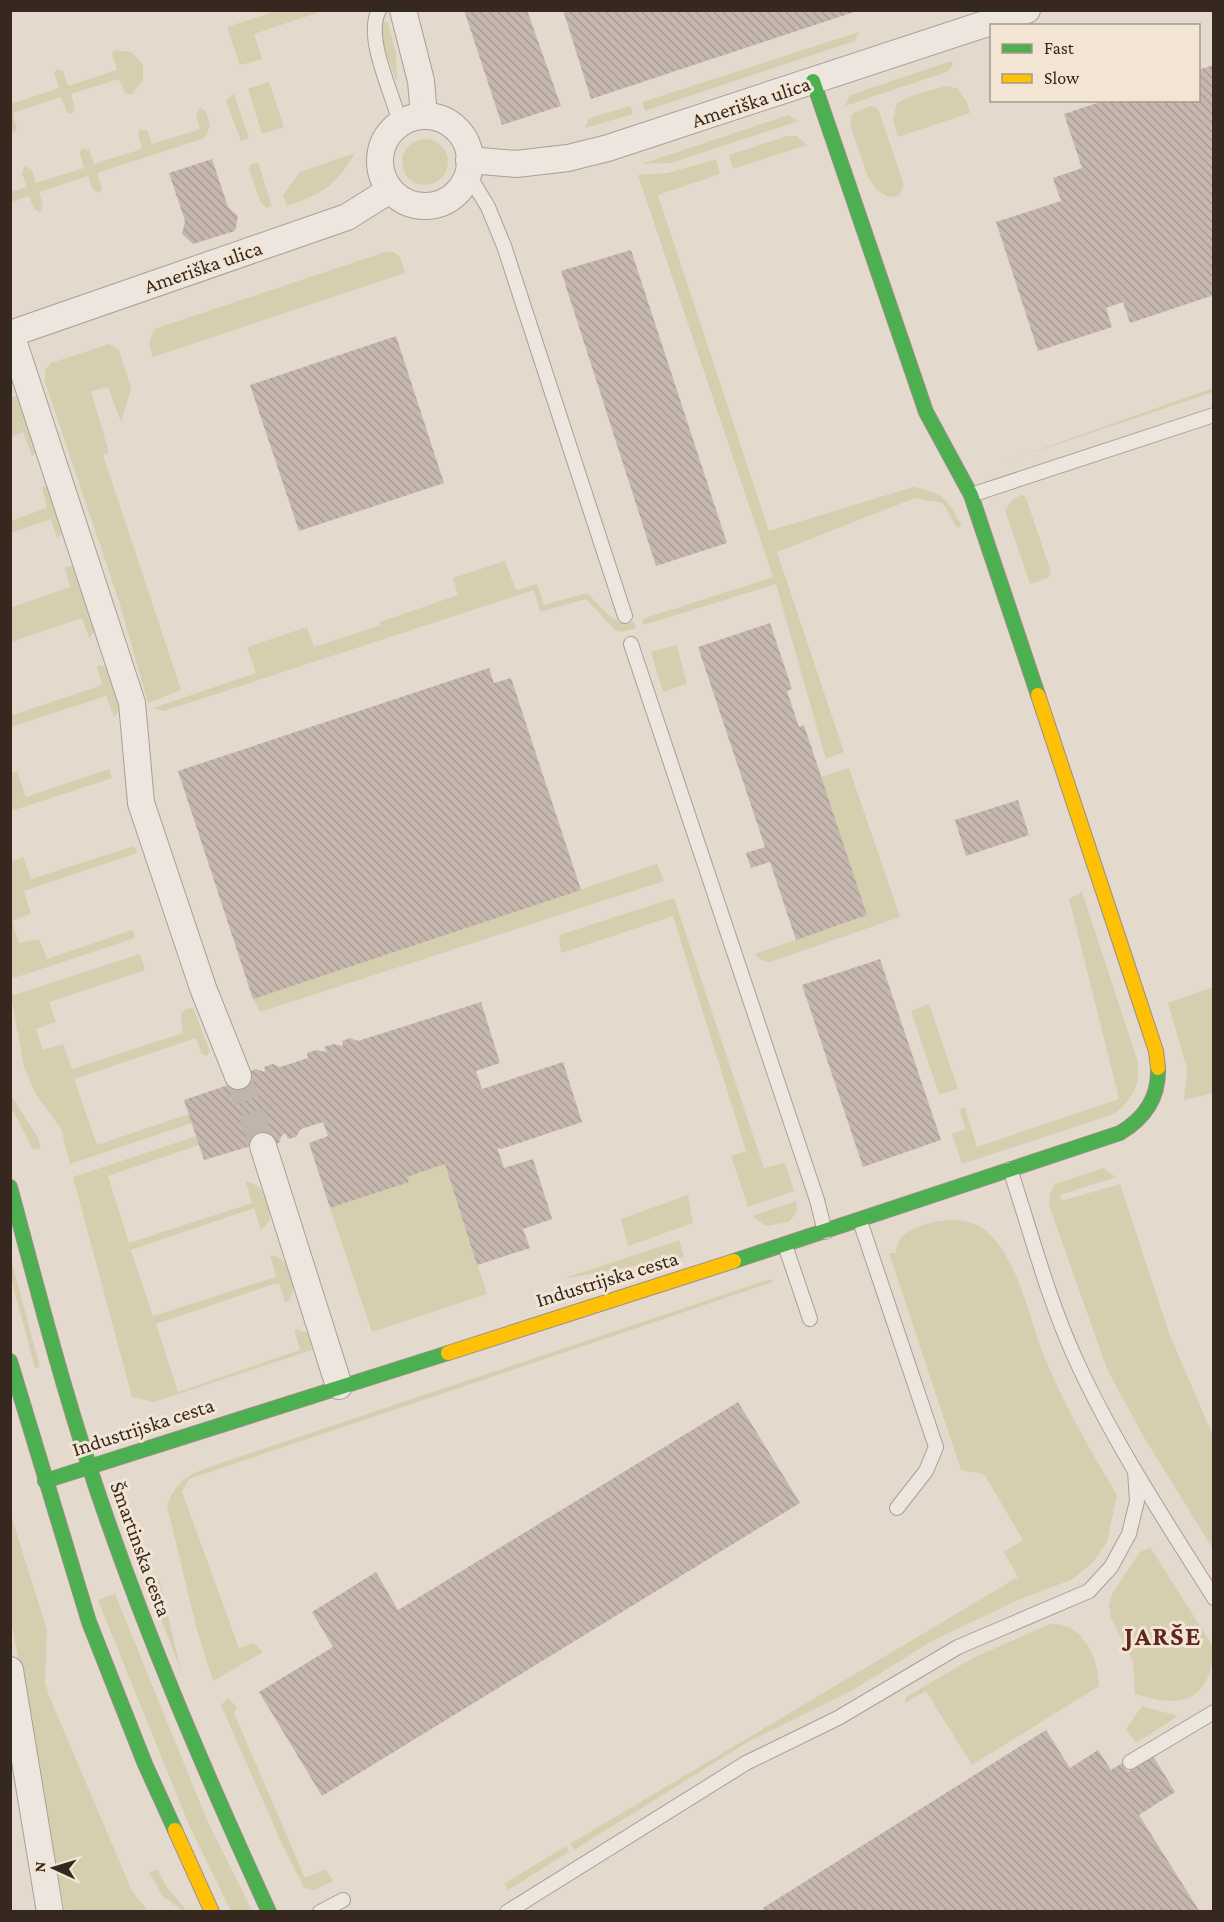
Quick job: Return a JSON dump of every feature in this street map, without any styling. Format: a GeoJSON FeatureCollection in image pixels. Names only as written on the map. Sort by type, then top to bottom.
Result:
{"type":"FeatureCollection","features":[{"type":"Feature","properties":{"kind":"street"},"geometry":{"type":"LineString","coordinates":[[403,10],[421,81],[412,120]]}},
{"type":"Feature","properties":{"kind":"street","name":"Ameriška ulica"},"geometry":{"type":"LineString","coordinates":[[468,167],[568,158],[647,136],[1027,10]]}},
{"type":"Feature","properties":{"kind":"street"},"geometry":{"type":"LineString","coordinates":[[813,81],[926,412],[971,495]]}},
{"type":"Feature","properties":{"kind":"street"},"geometry":{"type":"LineString","coordinates":[[412,120],[451,123],[465,142],[468,167],[453,197],[433,205],[411,203],[390,190],[382,173],[381,157],[389,135],[412,120]]}},
{"type":"Feature","properties":{"kind":"street","name":"Ameriška ulica"},"geometry":{"type":"LineString","coordinates":[[11,334],[347,217],[390,190]]}},
{"type":"Feature","properties":{"kind":"street"},"geometry":{"type":"LineString","coordinates":[[11,334],[132,703],[141,803],[202,988],[238,1076]]}},
{"type":"Feature","properties":{"kind":"street","name":"Industrijska cesta"},"geometry":{"type":"LineString","coordinates":[[45,1481],[860,1221],[1120,1133],[1135,1125],[1150,1108],[1158,1087],[1159,1065],[1156,1051],[971,495]]}},
{"type":"Feature","properties":{"kind":"street"},"geometry":{"type":"LineString","coordinates":[[263,1146],[339,1386]]}},
{"type":"Feature","properties":{"kind":"street","name":"Šmartinska cesta"},"geometry":{"type":"LineString","coordinates":[[10,1187],[62,1381],[134,1595],[177,1704],[269,1911]]}},
{"type":"Feature","properties":{"kind":"street"},"geometry":{"type":"LineString","coordinates":[[10,1361],[45,1481],[97,1644],[149,1774],[212,1911]]}},
{"type":"Feature","properties":{"kind":"street"},"geometry":{"type":"LineString","coordinates":[[10,1670],[50,1911]]}},
{"type":"Feature","properties":{"kind":"lane"},"geometry":{"type":"LineString","coordinates":[[379,10],[374,19],[373,36],[412,120]]}},
{"type":"Feature","properties":{"kind":"lane"},"geometry":{"type":"LineString","coordinates":[[468,167],[489,207],[504,246],[625,616]]}},
{"type":"Feature","properties":{"kind":"lane"},"geometry":{"type":"LineString","coordinates":[[971,495],[1214,415]]}},
{"type":"Feature","properties":{"kind":"lane"},"geometry":{"type":"LineString","coordinates":[[631,645],[817,1200],[825,1232]]}},
{"type":"Feature","properties":{"kind":"lane"},"geometry":{"type":"LineString","coordinates":[[1010,1169],[1075,1358],[1097,1405],[1214,1598]]}},
{"type":"Feature","properties":{"kind":"lane"},"geometry":{"type":"LineString","coordinates":[[860,1221],[936,1447],[926,1471],[897,1508]]}},
{"type":"Feature","properties":{"kind":"lane"},"geometry":{"type":"LineString","coordinates":[[784,1245],[810,1319]]}},
{"type":"Feature","properties":{"kind":"lane"},"geometry":{"type":"LineString","coordinates":[[507,1911],[761,1755],[838,1718],[958,1647],[1089,1591],[1111,1567],[1129,1534],[1137,1501],[1135,1471]]}},
{"type":"Feature","properties":{"kind":"lane"},"geometry":{"type":"LineString","coordinates":[[1130,1762],[1214,1712]]}},
{"type":"Feature","properties":{"kind":"lane"},"geometry":{"type":"LineString","coordinates":[[320,1911],[343,1900]]}},
{"type":"Feature","properties":{"kind":"shaded area"},"geometry":{"type":"Polygon","coordinates":[[[276,11],[323,11],[254,34],[262,59],[240,65],[227,27],[276,11]]]}},
{"type":"Feature","properties":{"kind":"shaded area"},"geometry":{"type":"Polygon","coordinates":[[[383,22],[388,22],[396,54],[397,82],[382,36],[383,22]]]}},
{"type":"Feature","properties":{"kind":"shaded area"},"geometry":{"type":"Polygon","coordinates":[[[859,32],[855,41],[645,111],[642,102],[859,32]]]}},
{"type":"Feature","properties":{"kind":"shaded area"},"geometry":{"type":"Polygon","coordinates":[[[115,50],[131,52],[143,65],[143,80],[131,95],[125,93],[119,79],[71,94],[75,109],[72,114],[67,112],[61,97],[13,113],[17,131],[11,132],[11,104],[59,88],[54,73],[57,69],[63,71],[68,86],[117,70],[112,53],[115,50]]]}},
{"type":"Feature","properties":{"kind":"shaded area"},"geometry":{"type":"Polygon","coordinates":[[[951,61],[953,65],[947,72],[845,106],[850,95],[951,61]]]}},
{"type":"Feature","properties":{"kind":"shaded area"},"geometry":{"type":"Polygon","coordinates":[[[269,82],[284,127],[262,134],[248,89],[269,82]]]}},
{"type":"Feature","properties":{"kind":"shaded area"},"geometry":{"type":"Polygon","coordinates":[[[946,86],[957,88],[967,102],[970,113],[898,137],[893,119],[897,103],[911,96],[946,86]]]}},
{"type":"Feature","properties":{"kind":"shaded area"},"geometry":{"type":"Polygon","coordinates":[[[234,94],[249,138],[241,141],[226,101],[234,94]]]}},
{"type":"Feature","properties":{"kind":"shaded area"},"geometry":{"type":"Polygon","coordinates":[[[630,106],[633,114],[585,128],[589,118],[630,106]]]}},
{"type":"Feature","properties":{"kind":"shaded area"},"geometry":{"type":"Polygon","coordinates":[[[869,106],[879,111],[904,185],[899,196],[888,197],[876,189],[868,177],[850,125],[852,114],[869,106]]]}},
{"type":"Feature","properties":{"kind":"shaded area"},"geometry":{"type":"Polygon","coordinates":[[[200,108],[206,111],[210,126],[205,138],[97,173],[102,189],[99,193],[93,190],[88,176],[39,192],[43,206],[40,212],[34,209],[29,196],[11,202],[11,192],[27,187],[22,173],[25,166],[32,170],[36,183],[84,168],[80,153],[82,148],[89,150],[94,164],[142,149],[138,133],[140,129],[147,130],[152,144],[200,129],[196,114],[200,108]]]}},
{"type":"Feature","properties":{"kind":"shaded area"},"geometry":{"type":"Polygon","coordinates":[[[788,115],[799,121],[671,163],[641,164],[788,115]]]}},
{"type":"Feature","properties":{"kind":"shaded area"},"geometry":{"type":"Polygon","coordinates":[[[787,136],[797,136],[807,145],[733,169],[729,155],[787,136]]]}},
{"type":"Feature","properties":{"kind":"shaded area"},"geometry":{"type":"Polygon","coordinates":[[[425,139],[441,146],[448,162],[441,178],[425,185],[409,178],[402,162],[409,146],[425,139]]]}},
{"type":"Feature","properties":{"kind":"shaded area"},"geometry":{"type":"Polygon","coordinates":[[[355,153],[341,174],[327,187],[287,206],[283,195],[300,172],[355,153]]]}},
{"type":"Feature","properties":{"kind":"shaded area"},"geometry":{"type":"Polygon","coordinates":[[[716,159],[720,174],[658,195],[769,531],[913,487],[938,495],[948,503],[962,526],[957,528],[943,503],[915,498],[777,552],[844,752],[826,759],[776,584],[644,625],[642,619],[773,577],[638,175],[668,173],[716,159]]]}},
{"type":"Feature","properties":{"kind":"shaded area"},"geometry":{"type":"Polygon","coordinates":[[[258,162],[272,206],[266,208],[260,201],[249,169],[250,165],[258,162]]]}},
{"type":"Feature","properties":{"kind":"shaded area"},"geometry":{"type":"Polygon","coordinates":[[[385,252],[394,252],[400,257],[405,273],[153,357],[149,344],[154,329],[385,252]]]}},
{"type":"Feature","properties":{"kind":"shaded area"},"geometry":{"type":"Polygon","coordinates":[[[109,344],[119,350],[131,389],[121,422],[108,387],[91,391],[109,453],[103,455],[181,690],[148,703],[120,604],[45,382],[45,370],[51,363],[109,344]]]}},
{"type":"Feature","properties":{"kind":"shaded area"},"geometry":{"type":"Polygon","coordinates":[[[1213,388],[1213,392],[1001,463],[1213,388]]]}},
{"type":"Feature","properties":{"kind":"shaded area"},"geometry":{"type":"Polygon","coordinates":[[[19,395],[38,451],[32,456],[23,432],[11,437],[11,398],[19,395]]]}},
{"type":"Feature","properties":{"kind":"shaded area"},"geometry":{"type":"Polygon","coordinates":[[[48,486],[63,531],[61,535],[57,538],[51,519],[11,533],[10,521],[47,508],[42,487],[48,486]]]}},
{"type":"Feature","properties":{"kind":"shaded area"},"geometry":{"type":"Polygon","coordinates":[[[1022,495],[1026,498],[1051,572],[1048,578],[1030,584],[1005,510],[1013,499],[1022,495]]]}},
{"type":"Feature","properties":{"kind":"shaded area"},"geometry":{"type":"Polygon","coordinates":[[[505,561],[516,590],[537,584],[544,605],[587,593],[614,619],[620,622],[634,622],[636,628],[621,632],[615,630],[586,599],[540,612],[534,590],[164,711],[153,708],[256,673],[247,647],[307,627],[314,647],[381,625],[380,622],[458,595],[453,578],[505,561]]]}},
{"type":"Feature","properties":{"kind":"shaded area"},"geometry":{"type":"Polygon","coordinates":[[[75,566],[95,631],[89,638],[82,618],[11,642],[10,608],[70,587],[65,567],[75,566]]]}},
{"type":"Feature","properties":{"kind":"shaded area"},"geometry":{"type":"Polygon","coordinates":[[[677,645],[687,684],[663,692],[651,652],[677,645]]]}},
{"type":"Feature","properties":{"kind":"shaded area"},"geometry":{"type":"Polygon","coordinates":[[[97,666],[109,669],[115,681],[120,709],[114,717],[106,696],[11,727],[10,716],[102,685],[97,666]]]}},
{"type":"Feature","properties":{"kind":"shaded area"},"geometry":{"type":"Polygon","coordinates":[[[849,768],[900,917],[770,962],[760,960],[755,954],[867,915],[821,777],[849,768]]]}},
{"type":"Feature","properties":{"kind":"shaded area"},"geometry":{"type":"Polygon","coordinates":[[[109,769],[112,778],[11,811],[11,773],[17,771],[26,797],[109,769]]]}},
{"type":"Feature","properties":{"kind":"shaded area"},"geometry":{"type":"Polygon","coordinates":[[[134,846],[137,853],[24,891],[31,914],[12,921],[19,943],[39,939],[47,959],[132,930],[135,938],[11,979],[11,862],[23,857],[31,879],[134,846]]]}},
{"type":"Feature","properties":{"kind":"shaded area"},"geometry":{"type":"Polygon","coordinates":[[[657,864],[664,881],[260,1012],[253,999],[657,864]]]}},
{"type":"Feature","properties":{"kind":"shaded area"},"geometry":{"type":"Polygon","coordinates":[[[1082,892],[1137,1059],[1138,1076],[1134,1090],[1114,1114],[962,1164],[952,1134],[966,1129],[959,1109],[965,1107],[977,1147],[1119,1099],[1069,899],[1082,892]]]}},
{"type":"Feature","properties":{"kind":"shaded area"},"geometry":{"type":"Polygon","coordinates":[[[674,898],[764,1168],[785,1163],[794,1191],[748,1207],[731,1156],[746,1151],[673,916],[561,953],[559,935],[674,898]]]}},
{"type":"Feature","properties":{"kind":"shaded area"},"geometry":{"type":"Polygon","coordinates":[[[140,954],[145,970],[49,1002],[56,1022],[36,1029],[43,1050],[63,1044],[72,1069],[183,1033],[181,1014],[186,1009],[193,1008],[210,1052],[206,1056],[202,1054],[196,1038],[74,1079],[97,1145],[189,1114],[192,1123],[70,1164],[61,1129],[35,1093],[24,1067],[11,996],[140,954]]]}},
{"type":"Feature","properties":{"kind":"shaded area"},"geometry":{"type":"Polygon","coordinates":[[[1213,987],[1213,1093],[1184,1100],[1187,1069],[1168,1003],[1213,987]]]}},
{"type":"Feature","properties":{"kind":"shaded area"},"geometry":{"type":"Polygon","coordinates":[[[929,1004],[958,1089],[939,1094],[911,1011],[929,1004]]]}},
{"type":"Feature","properties":{"kind":"shaded area"},"geometry":{"type":"Polygon","coordinates":[[[11,1095],[38,1138],[41,1148],[33,1150],[12,1109],[11,1095]]]}},
{"type":"Feature","properties":{"kind":"shaded area"},"geometry":{"type":"Polygon","coordinates":[[[196,1136],[199,1145],[108,1176],[129,1243],[252,1203],[246,1182],[257,1186],[265,1195],[270,1220],[261,1230],[254,1208],[131,1250],[153,1316],[276,1277],[270,1255],[283,1261],[288,1268],[292,1275],[293,1291],[285,1303],[280,1284],[277,1283],[156,1324],[178,1392],[300,1350],[294,1329],[309,1333],[312,1350],[154,1402],[132,1397],[73,1177],[196,1136]]]}},
{"type":"Feature","properties":{"kind":"shaded area"},"geometry":{"type":"Polygon","coordinates":[[[445,1164],[487,1294],[372,1332],[330,1208],[409,1181],[407,1177],[445,1164]]]}},
{"type":"Feature","properties":{"kind":"shaded area"},"geometry":{"type":"Polygon","coordinates":[[[1103,1168],[1116,1177],[1060,1195],[1061,1201],[1120,1184],[1170,1336],[1213,1436],[1213,1549],[1145,1439],[1107,1369],[1049,1205],[1050,1193],[1055,1184],[1103,1168]]]}},
{"type":"Feature","properties":{"kind":"shaded area"},"geometry":{"type":"Polygon","coordinates":[[[688,1195],[693,1223],[628,1246],[621,1219],[688,1195]]]}},
{"type":"Feature","properties":{"kind":"shaded area"},"geometry":{"type":"Polygon","coordinates":[[[796,1201],[797,1212],[789,1222],[766,1226],[752,1216],[796,1201]]]}},
{"type":"Feature","properties":{"kind":"shaded area"},"geometry":{"type":"Polygon","coordinates":[[[953,1220],[971,1223],[987,1232],[1005,1254],[1019,1282],[1044,1356],[1060,1392],[1117,1495],[1107,1542],[1093,1562],[1073,1579],[1018,1600],[932,1641],[853,1690],[746,1743],[574,1850],[570,1844],[1018,1577],[1004,1552],[1023,1540],[984,1474],[961,1470],[889,1253],[896,1253],[902,1237],[908,1232],[926,1224],[953,1220]]]}},
{"type":"Feature","properties":{"kind":"shaded area"},"geometry":{"type":"Polygon","coordinates":[[[679,1240],[684,1257],[562,1279],[679,1240]]]}},
{"type":"Feature","properties":{"kind":"shaded area"},"geometry":{"type":"Polygon","coordinates":[[[11,1259],[40,1367],[35,1368],[11,1278],[11,1259]]]}},
{"type":"Feature","properties":{"kind":"shaded area"},"geometry":{"type":"Polygon","coordinates":[[[771,1279],[773,1282],[189,1479],[182,1492],[239,1648],[254,1643],[263,1652],[213,1681],[197,1630],[167,1506],[177,1487],[183,1481],[198,1472],[227,1461],[771,1279]]]}},
{"type":"Feature","properties":{"kind":"shaded area"},"geometry":{"type":"Polygon","coordinates":[[[10,1512],[47,1630],[45,1682],[49,1696],[132,1891],[148,1911],[65,1911],[11,1620],[10,1512]]]}},
{"type":"Feature","properties":{"kind":"shaded area"},"geometry":{"type":"Polygon","coordinates":[[[1150,1547],[1212,1645],[1212,1664],[1206,1681],[1192,1696],[1183,1700],[1165,1701],[1135,1694],[1133,1662],[1111,1618],[1109,1607],[1112,1594],[1139,1553],[1150,1547]]]}},
{"type":"Feature","properties":{"kind":"shaded area"},"geometry":{"type":"Polygon","coordinates":[[[159,1578],[181,1671],[147,1583],[159,1578]]]}},
{"type":"Feature","properties":{"kind":"shaded area"},"geometry":{"type":"Polygon","coordinates":[[[115,1594],[207,1820],[252,1911],[231,1911],[189,1825],[98,1600],[115,1594]]]}},
{"type":"Feature","properties":{"kind":"shaded area"},"geometry":{"type":"Polygon","coordinates":[[[1050,1624],[1061,1625],[1080,1635],[1092,1653],[1099,1686],[972,1765],[926,1691],[905,1703],[906,1697],[973,1658],[1050,1624]]]}},
{"type":"Feature","properties":{"kind":"shaded area"},"geometry":{"type":"Polygon","coordinates":[[[228,1698],[237,1707],[234,1713],[305,1878],[326,1869],[333,1881],[315,1890],[304,1888],[281,1842],[221,1705],[228,1698]]]}},
{"type":"Feature","properties":{"kind":"shaded area"},"geometry":{"type":"Polygon","coordinates":[[[1142,1706],[1178,1716],[1136,1743],[1126,1729],[1142,1706]]]}},
{"type":"Feature","properties":{"kind":"shaded area"},"geometry":{"type":"Polygon","coordinates":[[[566,1846],[569,1852],[508,1890],[504,1884],[566,1846]]]}},
{"type":"Feature","properties":{"kind":"shaded area"},"geometry":{"type":"Polygon","coordinates":[[[157,1869],[166,1886],[185,1908],[183,1911],[163,1896],[149,1873],[157,1869]]]}},
{"type":"Feature","properties":{"kind":"building"},"geometry":{"type":"Polygon","coordinates":[[[464,10],[527,10],[561,106],[502,125],[464,10]]]}},
{"type":"Feature","properties":{"kind":"building"},"geometry":{"type":"Polygon","coordinates":[[[563,10],[857,10],[857,11],[591,99],[563,10]]]}},
{"type":"Feature","properties":{"kind":"building"},"geometry":{"type":"Polygon","coordinates":[[[1214,65],[1214,295],[1130,323],[1123,302],[1106,308],[1112,327],[1038,351],[996,222],[1061,201],[1053,178],[1082,168],[1064,114],[1100,102],[1200,102],[1200,69],[1214,65]]]}},
{"type":"Feature","properties":{"kind":"building"},"geometry":{"type":"Polygon","coordinates":[[[212,159],[228,207],[238,216],[235,231],[193,244],[182,234],[185,221],[169,173],[212,159]]]}},
{"type":"Feature","properties":{"kind":"building"},"geometry":{"type":"Polygon","coordinates":[[[631,250],[727,543],[656,566],[561,271],[631,250]]]}},
{"type":"Feature","properties":{"kind":"building"},"geometry":{"type":"Polygon","coordinates":[[[396,336],[444,483],[299,531],[250,385],[396,336]]]}},
{"type":"Feature","properties":{"kind":"building"},"geometry":{"type":"Polygon","coordinates":[[[770,623],[792,689],[787,691],[799,727],[804,725],[867,915],[796,940],[770,862],[751,868],[746,853],[765,847],[698,647],[770,623]]]}},
{"type":"Feature","properties":{"kind":"building"},"geometry":{"type":"Polygon","coordinates":[[[489,668],[494,683],[511,678],[581,890],[253,999],[178,771],[489,668]]]}},
{"type":"Feature","properties":{"kind":"building"},"geometry":{"type":"Polygon","coordinates":[[[1018,800],[1029,835],[966,856],[955,820],[1018,800]]]}},
{"type":"Feature","properties":{"kind":"building"},"geometry":{"type":"Polygon","coordinates":[[[880,959],[941,1140],[863,1167],[802,985],[880,959]]]}},
{"type":"Feature","properties":{"kind":"building"},"geometry":{"type":"Polygon","coordinates":[[[481,1002],[500,1063],[476,1071],[482,1089],[563,1062],[582,1122],[501,1149],[497,1147],[504,1168],[533,1159],[552,1219],[523,1229],[530,1248],[477,1265],[445,1164],[407,1177],[409,1182],[330,1208],[309,1143],[328,1136],[323,1122],[301,1129],[296,1137],[288,1139],[286,1134],[282,1135],[279,1143],[251,1146],[204,1160],[184,1100],[231,1084],[255,1069],[265,1072],[264,1067],[273,1064],[280,1067],[308,1058],[307,1053],[316,1050],[327,1052],[324,1047],[333,1044],[343,1046],[342,1041],[350,1038],[358,1041],[481,1002]]]}},
{"type":"Feature","properties":{"kind":"building"},"geometry":{"type":"Polygon","coordinates":[[[738,1402],[800,1503],[322,1796],[259,1692],[333,1647],[312,1612],[376,1572],[398,1610],[738,1402]]]}},
{"type":"Feature","properties":{"kind":"building"},"geometry":{"type":"Polygon","coordinates":[[[1046,1730],[1070,1768],[1098,1750],[1111,1770],[1122,1763],[1128,1772],[1153,1756],[1175,1792],[1139,1815],[1200,1912],[766,1912],[763,1908],[1046,1730]]]}},
{"type":"Feature","properties":{"kind":"tunnel"},"geometry":{"type":"LineString","coordinates":[[238,1076],[263,1146]]}},
{"type":"Feature","properties":{"kind":"traffic: fast"},"geometry":{"type":"LineString","coordinates":[[813,81],[926,412],[971,495],[1038,695]]}},
{"type":"Feature","properties":{"kind":"traffic: fast"},"geometry":{"type":"LineString","coordinates":[[734,1261],[1120,1133],[1137,1121],[1149,1106],[1156,1089],[1158,1068]]}},
{"type":"Feature","properties":{"kind":"traffic: fast"},"geometry":{"type":"LineString","coordinates":[[10,1187],[68,1397],[108,1523],[173,1692],[269,1912]]}},
{"type":"Feature","properties":{"kind":"traffic: fast"},"geometry":{"type":"LineString","coordinates":[[45,1481],[448,1353]]}},
{"type":"Feature","properties":{"kind":"traffic: fast"},"geometry":{"type":"LineString","coordinates":[[10,1361],[89,1622],[145,1764],[175,1830]]}},
{"type":"Feature","properties":{"kind":"traffic: slow"},"geometry":{"type":"LineString","coordinates":[[1038,695],[1156,1051],[1158,1068]]}},
{"type":"Feature","properties":{"kind":"traffic: slow"},"geometry":{"type":"LineString","coordinates":[[448,1353],[734,1261]]}},
{"type":"Feature","properties":{"kind":"traffic: slow"},"geometry":{"type":"LineString","coordinates":[[175,1830],[212,1912]]}},
{"type":"Feature","properties":{"kind":"district","name":"JARŠE"},"geometry":{"type":"Point","coordinates":[1163,1636]}}]}
